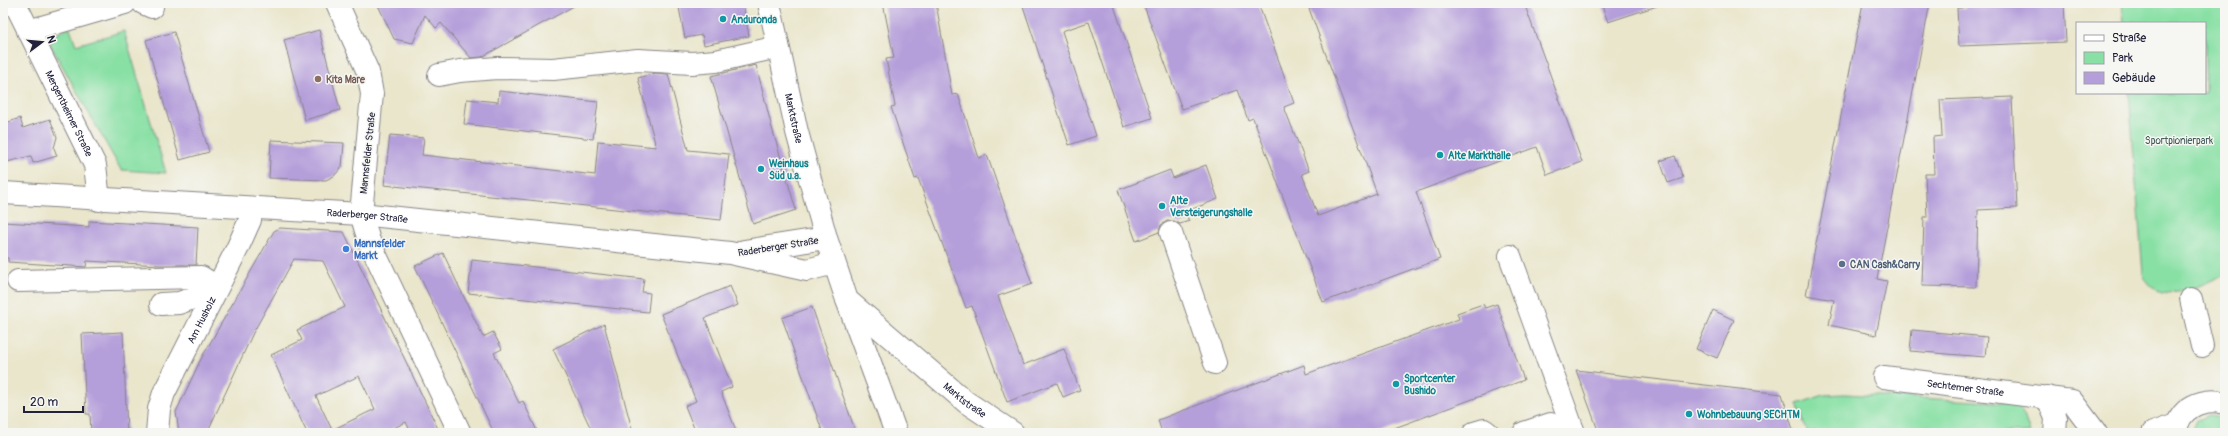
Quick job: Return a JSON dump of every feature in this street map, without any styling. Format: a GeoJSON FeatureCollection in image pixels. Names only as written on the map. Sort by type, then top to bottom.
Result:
{"type":"FeatureCollection","features":[{"type":"Feature","properties":{"kind":"street","name":"Mergentheimer Straße"},"geometry":{"type":"LineString","coordinates":[[15,3],[95,165],[99,200]]}},
{"type":"Feature","properties":{"kind":"street"},"geometry":{"type":"LineString","coordinates":[[28,31],[125,3]]}},
{"type":"Feature","properties":{"kind":"street","name":"Mannsfelder Straße"},"geometry":{"type":"LineString","coordinates":[[337,3],[368,72],[372,94],[361,214],[368,241],[460,433]]}},
{"type":"Feature","properties":{"kind":"street","name":"Marktstraße"},"geometry":{"type":"LineString","coordinates":[[769,3],[797,132],[826,238],[896,433]]}},
{"type":"Feature","properties":{"kind":"street"},"geometry":{"type":"LineString","coordinates":[[439,75],[460,71],[497,68],[553,68],[638,60],[692,63],[716,61],[778,47]]}},
{"type":"Feature","properties":{"kind":"street","name":"Raderberger Straße"},"geometry":{"type":"LineString","coordinates":[[3,193],[251,209],[361,214],[730,253],[807,270],[834,263]]}},
{"type":"Feature","properties":{"kind":"street","name":"Am Husholz"},"geometry":{"type":"LineString","coordinates":[[157,433],[159,409],[164,393],[250,220],[251,209]]}},
{"type":"Feature","properties":{"kind":"street"},"geometry":{"type":"LineString","coordinates":[[1171,233],[1215,363]]}},
{"type":"Feature","properties":{"kind":"street","name":"Raderberger Straße"},"geometry":{"type":"LineString","coordinates":[[730,253],[826,238]]}},
{"type":"Feature","properties":{"kind":"street"},"geometry":{"type":"LineString","coordinates":[[1510,256],[1574,432]]}},
{"type":"Feature","properties":{"kind":"street"},"geometry":{"type":"LineString","coordinates":[[18,281],[201,277],[213,295],[196,297],[179,303],[161,304]]}},
{"type":"Feature","properties":{"kind":"street"},"geometry":{"type":"LineString","coordinates":[[2191,299],[2202,346]]}},
{"type":"Feature","properties":{"kind":"street","name":"Marktstraße"},"geometry":{"type":"LineString","coordinates":[[847,300],[966,402],[1013,433]]}},
{"type":"Feature","properties":{"kind":"street","name":"Sechtemer Straße"},"geometry":{"type":"LineString","coordinates":[[1884,377],[2072,401],[2096,433]]}},
{"type":"Feature","properties":{"kind":"street"},"geometry":{"type":"LineString","coordinates":[[2047,397],[2056,418],[2055,433]]}},
{"type":"Feature","properties":{"kind":"street"},"geometry":{"type":"LineString","coordinates":[[2153,433],[2176,429],[2190,407],[2203,401],[2216,400],[2225,403]]}},
{"type":"Feature","properties":{"kind":"street"},"geometry":{"type":"LineString","coordinates":[[1524,433],[1551,424],[1574,432]]}},
{"type":"Feature","properties":{"kind":"street"},"geometry":{"type":"LineString","coordinates":[[1474,433],[1484,430],[1488,433]]}},
{"type":"Feature","properties":{"kind":"green space","name":"Sportpionierpark"},"geometry":{"type":"Polygon","coordinates":[[[2122,3],[2225,3],[2225,274],[2204,284],[2180,292],[2169,293],[2158,291],[2149,285],[2143,274],[2129,94],[2206,94],[2206,22],[2124,22],[2122,3]]]}},
{"type":"Feature","properties":{"kind":"green space"},"geometry":{"type":"Polygon","coordinates":[[[70,28],[76,45],[124,31],[166,173],[121,170],[51,46],[54,36],[70,28]]]}},
{"type":"Feature","properties":{"kind":"green space"},"geometry":{"type":"Polygon","coordinates":[[[1844,394],[2014,403],[2024,415],[2030,433],[1808,433],[1797,404],[1824,395],[1844,394]]]}},
{"type":"Feature","properties":{"kind":"green space"},"geometry":{"type":"Polygon","coordinates":[[[2209,415],[2216,416],[2225,421],[2225,433],[2190,433],[2196,421],[2209,415]]]}},
{"type":"Feature","properties":{"kind":"building"},"geometry":{"type":"Polygon","coordinates":[[[377,3],[579,3],[482,57],[471,58],[441,23],[436,28],[425,15],[413,43],[394,39],[377,3]]]}},
{"type":"Feature","properties":{"kind":"building","name":"Anduronda"},"geometry":{"type":"Polygon","coordinates":[[[678,3],[743,3],[749,36],[704,45],[702,35],[685,38],[678,3]]]}},
{"type":"Feature","properties":{"kind":"building"},"geometry":{"type":"Polygon","coordinates":[[[883,3],[936,3],[952,95],[958,94],[979,158],[987,155],[1032,284],[998,296],[1023,365],[1064,349],[1080,390],[1063,397],[1057,383],[1007,402],[972,306],[966,308],[918,178],[915,179],[891,107],[895,106],[886,59],[894,58],[883,3]]]}},
{"type":"Feature","properties":{"kind":"building"},"geometry":{"type":"Polygon","coordinates":[[[1022,3],[1113,3],[1152,118],[1124,127],[1089,22],[1062,31],[1096,136],[1069,145],[1022,3]]]}},
{"type":"Feature","properties":{"kind":"building","name":"Alte Markthalle"},"geometry":{"type":"Polygon","coordinates":[[[1143,3],[1258,3],[1294,103],[1284,107],[1309,171],[1302,174],[1318,216],[1377,194],[1307,3],[1524,3],[1582,162],[1547,175],[1537,147],[1416,192],[1440,259],[1323,302],[1253,118],[1248,120],[1237,90],[1182,109],[1143,3]]]}},
{"type":"Feature","properties":{"kind":"building"},"geometry":{"type":"Polygon","coordinates":[[[1601,3],[1656,3],[1657,6],[1608,22],[1601,3]]]}},
{"type":"Feature","properties":{"kind":"building"},"geometry":{"type":"Polygon","coordinates":[[[1863,3],[1930,3],[1877,279],[1887,281],[1876,335],[1829,325],[1834,300],[1806,295],[1863,3]]]}},
{"type":"Feature","properties":{"kind":"building"},"geometry":{"type":"Polygon","coordinates":[[[1966,3],[2064,3],[2066,42],[1959,46],[1957,8],[1966,8],[1966,3]]]}},
{"type":"Feature","properties":{"kind":"building"},"geometry":{"type":"Polygon","coordinates":[[[319,30],[340,110],[305,120],[284,40],[319,30]]]}},
{"type":"Feature","properties":{"kind":"building"},"geometry":{"type":"Polygon","coordinates":[[[174,32],[209,152],[180,160],[146,40],[174,32]]]}},
{"type":"Feature","properties":{"kind":"building","name":"Weinhaus Süd u.a."},"geometry":{"type":"Polygon","coordinates":[[[756,65],[772,128],[796,210],[753,224],[711,76],[756,65]]]}},
{"type":"Feature","properties":{"kind":"building"},"geometry":{"type":"Polygon","coordinates":[[[655,73],[668,74],[688,150],[729,154],[721,220],[384,185],[390,135],[424,138],[422,155],[595,175],[598,141],[656,147],[638,78],[655,73]]]}},
{"type":"Feature","properties":{"kind":"building"},"geometry":{"type":"Polygon","coordinates":[[[499,91],[598,102],[593,139],[464,124],[467,99],[498,102],[499,91]]]}},
{"type":"Feature","properties":{"kind":"building"},"geometry":{"type":"Polygon","coordinates":[[[2012,97],[2017,208],[1978,210],[1976,287],[1922,286],[1924,217],[1927,217],[1925,174],[1934,174],[1933,137],[1942,136],[1940,100],[2012,97]]]}},
{"type":"Feature","properties":{"kind":"building"},"geometry":{"type":"Polygon","coordinates":[[[20,118],[23,128],[50,119],[57,137],[54,148],[57,156],[33,163],[31,156],[3,163],[3,124],[20,118]]]}},
{"type":"Feature","properties":{"kind":"building"},"geometry":{"type":"Polygon","coordinates":[[[271,140],[344,143],[342,167],[334,176],[326,180],[269,178],[271,140]]]}},
{"type":"Feature","properties":{"kind":"building"},"geometry":{"type":"Polygon","coordinates":[[[1675,156],[1683,178],[1668,183],[1660,161],[1675,156]]]}},
{"type":"Feature","properties":{"kind":"building","name":"Alte Versteigerungshalle"},"geometry":{"type":"Polygon","coordinates":[[[1206,165],[1218,199],[1185,212],[1189,221],[1180,224],[1174,221],[1167,221],[1161,225],[1159,232],[1136,241],[1118,190],[1170,170],[1173,178],[1206,165]]]}},
{"type":"Feature","properties":{"kind":"building"},"geometry":{"type":"Polygon","coordinates":[[[89,221],[198,227],[196,265],[160,265],[87,261],[86,267],[8,262],[8,258],[3,257],[3,222],[89,227],[89,221]]]}},
{"type":"Feature","properties":{"kind":"building"},"geometry":{"type":"Polygon","coordinates":[[[280,228],[344,232],[440,433],[411,433],[406,422],[384,433],[307,433],[271,355],[302,340],[297,330],[345,307],[323,261],[294,259],[253,333],[207,433],[179,433],[176,412],[201,359],[274,231],[280,228]],[[359,376],[316,396],[332,430],[375,409],[359,376]]]}},
{"type":"Feature","properties":{"kind":"building"},"geometry":{"type":"Polygon","coordinates":[[[443,253],[483,337],[493,332],[502,349],[494,353],[519,403],[523,401],[538,433],[494,433],[415,266],[443,253]]]}},
{"type":"Feature","properties":{"kind":"building"},"geometry":{"type":"Polygon","coordinates":[[[472,260],[644,279],[642,292],[650,293],[648,312],[468,293],[472,260]]]}},
{"type":"Feature","properties":{"kind":"building"},"geometry":{"type":"Polygon","coordinates":[[[730,286],[738,305],[705,318],[732,387],[721,392],[737,433],[696,433],[685,406],[696,401],[661,314],[730,286]]]}},
{"type":"Feature","properties":{"kind":"building"},"geometry":{"type":"Polygon","coordinates":[[[1483,304],[1485,308],[1497,304],[1524,380],[1381,433],[1162,433],[1158,420],[1304,365],[1306,374],[1459,319],[1457,313],[1483,304]]]}},
{"type":"Feature","properties":{"kind":"building"},"geometry":{"type":"Polygon","coordinates":[[[812,307],[856,433],[823,433],[782,318],[812,307]]]}},
{"type":"Feature","properties":{"kind":"building"},"geometry":{"type":"Polygon","coordinates":[[[1713,310],[1734,320],[1717,358],[1696,349],[1713,310]]]}},
{"type":"Feature","properties":{"kind":"building"},"geometry":{"type":"Polygon","coordinates":[[[604,324],[633,433],[593,433],[553,349],[604,324]]]}},
{"type":"Feature","properties":{"kind":"building"},"geometry":{"type":"Polygon","coordinates":[[[1912,330],[1987,337],[1985,357],[1910,351],[1912,330]]]}},
{"type":"Feature","properties":{"kind":"building"},"geometry":{"type":"Polygon","coordinates":[[[123,332],[127,433],[91,433],[90,414],[86,414],[82,334],[123,332]]]}},
{"type":"Feature","properties":{"kind":"building","name":"Wohnbebauung SECHTM"},"geometry":{"type":"Polygon","coordinates":[[[1576,370],[1782,394],[1794,433],[1599,433],[1576,370]]]}},
{"type":"Feature","properties":{"kind":"place","name":"Anduronda"},"geometry":{"type":"Point","coordinates":[723,19]}},
{"type":"Feature","properties":{"kind":"place","name":"Kita Mare"},"geometry":{"type":"Point","coordinates":[318,79]}},
{"type":"Feature","properties":{"kind":"place","name":"Alte Markthalle"},"geometry":{"type":"Point","coordinates":[1440,155]}},
{"type":"Feature","properties":{"kind":"place","name":"Weinhaus Süd u.a."},"geometry":{"type":"Point","coordinates":[761,169]}},
{"type":"Feature","properties":{"kind":"place","name":"Alte Versteigerungshalle"},"geometry":{"type":"Point","coordinates":[1162,206]}},
{"type":"Feature","properties":{"kind":"place","name":"Mannsfelder Markt"},"geometry":{"type":"Point","coordinates":[346,249]}},
{"type":"Feature","properties":{"kind":"place","name":"CAN Cash&Carry"},"geometry":{"type":"Point","coordinates":[1842,264]}},
{"type":"Feature","properties":{"kind":"place","name":"Sportcenter Bushido"},"geometry":{"type":"Point","coordinates":[1396,384]}},
{"type":"Feature","properties":{"kind":"place","name":"Wohnbebauung SECHTM"},"geometry":{"type":"Point","coordinates":[1689,414]}}]}
